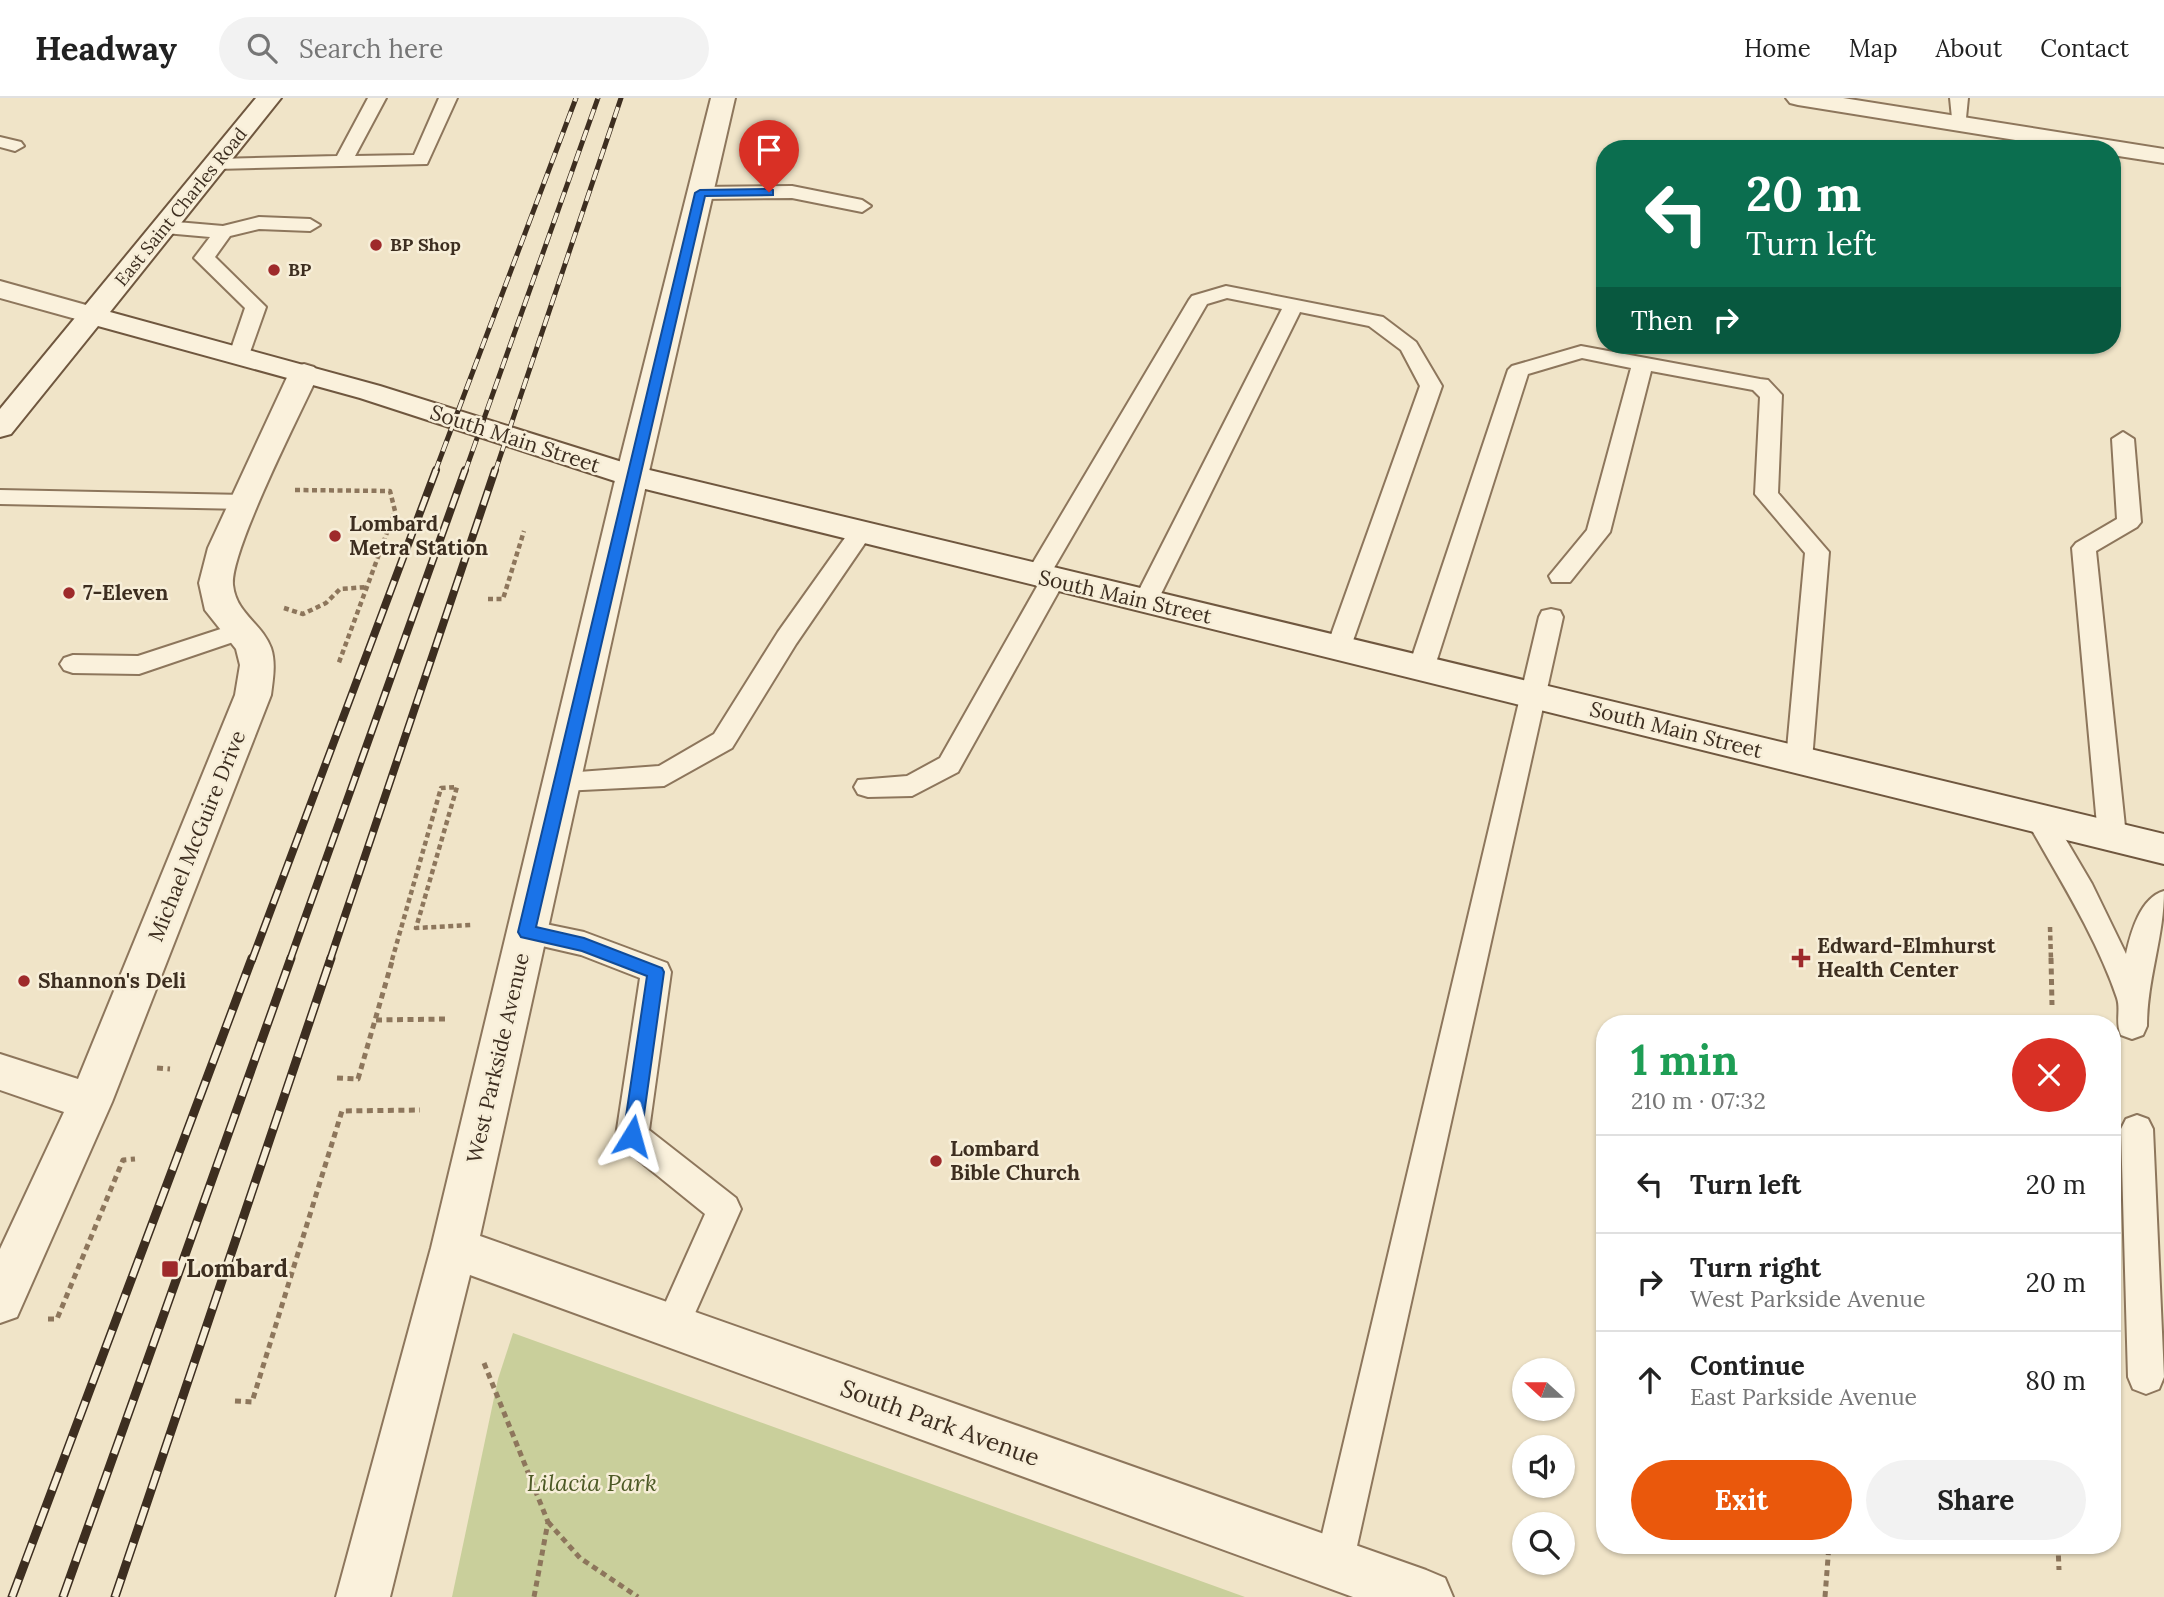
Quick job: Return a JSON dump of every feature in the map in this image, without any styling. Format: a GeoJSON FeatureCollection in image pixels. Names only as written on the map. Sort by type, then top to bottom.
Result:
{"type":"FeatureCollection","features":[{"type":"Feature","properties":{"kind":"street","name":"East Saint Charles Road"},"geometry":{"type":"LineString","coordinates":[[0,428],[269,98]]}},
{"type":"Feature","properties":{"kind":"street","name":"West Parkside Avenue"},"geometry":{"type":"LineString","coordinates":[[363,1597],[454,1248],[632,476],[723,98]]}},
{"type":"Feature","properties":{"kind":"street"},"geometry":{"type":"LineString","coordinates":[[1798,98],[2062,140]]}},
{"type":"Feature","properties":{"kind":"street"},"geometry":{"type":"LineString","coordinates":[[2121,149],[2164,156]]}},
{"type":"Feature","properties":{"kind":"street","name":"South Main Street"},"geometry":{"type":"LineString","coordinates":[[0,289],[304,373],[632,476],[2164,849]]}},
{"type":"Feature","properties":{"kind":"street","name":"Michael McGuire Drive"},"geometry":{"type":"LineString","coordinates":[[0,1301],[90,1102],[253,695],[257,665],[253,646],[222,610],[216,583],[224,548],[304,373]]}},
{"type":"Feature","properties":{"kind":"street"},"geometry":{"type":"LineString","coordinates":[[0,1072],[90,1102]]}},
{"type":"Feature","properties":{"kind":"street","name":"South Park Avenue"},"geometry":{"type":"LineString","coordinates":[[454,1248],[1426,1597]]}},
{"type":"Feature","properties":{"kind":"lane"},"geometry":{"type":"LineString","coordinates":[[343,161],[377,98]]}},
{"type":"Feature","properties":{"kind":"lane"},"geometry":{"type":"LineString","coordinates":[[216,164],[422,160],[448,98]]}},
{"type":"Feature","properties":{"kind":"lane"},"geometry":{"type":"LineString","coordinates":[[1959,98],[1959,124]]}},
{"type":"Feature","properties":{"kind":"lane"},"geometry":{"type":"LineString","coordinates":[[700,193],[792,192],[862,206]]}},
{"type":"Feature","properties":{"kind":"lane"},"geometry":{"type":"LineString","coordinates":[[165,227],[223,232],[259,223],[310,225]]}},
{"type":"Feature","properties":{"kind":"lane"},"geometry":{"type":"LineString","coordinates":[[223,232],[204,258],[256,307],[239,355]]}},
{"type":"Feature","properties":{"kind":"lane"},"geometry":{"type":"LineString","coordinates":[[869,787],[912,786],[948,765],[1045,578],[1199,300],[1226,292],[1376,321],[1409,346],[1432,386],[1339,649]]}},
{"type":"Feature","properties":{"kind":"lane"},"geometry":{"type":"LineString","coordinates":[[1144,602],[1294,305]]}},
{"type":"Feature","properties":{"kind":"lane"},"geometry":{"type":"LineString","coordinates":[[1421,669],[1519,370],[1581,352],[1760,385],[1771,395],[1766,494],[1817,552],[1799,760]]}},
{"type":"Feature","properties":{"kind":"lane"},"geometry":{"type":"LineString","coordinates":[[1561,576],[1598,532],[1643,362]]}},
{"type":"Feature","properties":{"kind":"lane"},"geometry":{"type":"LineString","coordinates":[[2112,836],[2084,548],[2129,523],[2123,439]]}},
{"type":"Feature","properties":{"kind":"lane"},"geometry":{"type":"LineString","coordinates":[[0,497],[246,502]]}},
{"type":"Feature","properties":{"kind":"lane"},"geometry":{"type":"LineString","coordinates":[[562,781],[664,776],[723,741],[787,638],[860,533]]}},
{"type":"Feature","properties":{"kind":"lane"},"geometry":{"type":"LineString","coordinates":[[1334,1564],[1551,617]]}},
{"type":"Feature","properties":{"kind":"lane"},"geometry":{"type":"LineString","coordinates":[[72,664],[139,665],[239,631]]}},
{"type":"Feature","properties":{"kind":"lane"},"geometry":{"type":"LineString","coordinates":[[2039,818],[2082,892],[2132,1011],[2149,927],[2156,910],[2164,902]]}},
{"type":"Feature","properties":{"kind":"lane"},"geometry":{"type":"LineString","coordinates":[[527,932],[584,944],[656,972],[632,1136],[724,1209],[672,1326]]}},
{"type":"Feature","properties":{"kind":"lane"},"geometry":{"type":"LineString","coordinates":[[2137,1129],[2146,1377]]}},
{"type":"Feature","properties":{"kind":"path"},"geometry":{"type":"LineString","coordinates":[[292,490],[390,491],[395,511],[338,665]]}},
{"type":"Feature","properties":{"kind":"path"},"geometry":{"type":"LineString","coordinates":[[488,600],[503,599],[524,531]]}},
{"type":"Feature","properties":{"kind":"path"},"geometry":{"type":"LineString","coordinates":[[283,608],[303,614],[326,603],[340,589],[368,586]]}},
{"type":"Feature","properties":{"kind":"path"},"geometry":{"type":"LineString","coordinates":[[337,1078],[358,1079],[441,788],[457,787],[416,928],[472,925]]}},
{"type":"Feature","properties":{"kind":"path"},"geometry":{"type":"LineString","coordinates":[[376,1020],[447,1019]]}},
{"type":"Feature","properties":{"kind":"path"},"geometry":{"type":"LineString","coordinates":[[154,1068],[170,1069]]}},
{"type":"Feature","properties":{"kind":"path"},"geometry":{"type":"LineString","coordinates":[[235,1401],[252,1402],[342,1111],[420,1110]]}},
{"type":"Feature","properties":{"kind":"path"},"geometry":{"type":"LineString","coordinates":[[484,1363],[548,1522],[580,1558],[638,1597]]}},
{"type":"Feature","properties":{"kind":"path"},"geometry":{"type":"LineString","coordinates":[[534,1597],[548,1522]]}},
{"type":"Feature","properties":{"kind":"path"},"geometry":{"type":"LineString","coordinates":[[1825,1597],[1828,1554]]}},
{"type":"Feature","properties":{"kind":"path"},"geometry":{"type":"LineString","coordinates":[[2058,1554],[2059,1570]]}},
{"type":"Feature","properties":{"kind":"green space","name":"Lilacia Park"},"geometry":{"type":"Polygon","coordinates":[[[513,1333],[1245,1597],[452,1597],[498,1379],[513,1333]]]}},
{"type":"Feature","properties":{"kind":"railway"},"geometry":{"type":"LineString","coordinates":[[435,472],[576,98]]}},
{"type":"Feature","properties":{"kind":"railway"},"geometry":{"type":"LineString","coordinates":[[465,472],[598,98]]}},
{"type":"Feature","properties":{"kind":"railway"},"geometry":{"type":"LineString","coordinates":[[495,472],[621,98]]}},
{"type":"Feature","properties":{"kind":"railway"},"geometry":{"type":"LineString","coordinates":[[252,960],[436,470]]}},
{"type":"Feature","properties":{"kind":"railway"},"geometry":{"type":"LineString","coordinates":[[290,960],[465,470]]}},
{"type":"Feature","properties":{"kind":"railway"},"geometry":{"type":"LineString","coordinates":[[330,960],[495,470]]}},
{"type":"Feature","properties":{"kind":"railway"},"geometry":{"type":"LineString","coordinates":[[12,1597],[252,958]]}},
{"type":"Feature","properties":{"kind":"railway"},"geometry":{"type":"LineString","coordinates":[[63,1597],[291,958]]}},
{"type":"Feature","properties":{"kind":"railway"},"geometry":{"type":"LineString","coordinates":[[115,1597],[331,958]]}},
{"type":"Feature","properties":{"kind":"place","name":"BP Shop"},"geometry":{"type":"Point","coordinates":[376,245]}},
{"type":"Feature","properties":{"kind":"place","name":"BP"},"geometry":{"type":"Point","coordinates":[274,270]}},
{"type":"Feature","properties":{"kind":"place","name":"Lombard Metra Station"},"geometry":{"type":"Point","coordinates":[335,536]}},
{"type":"Feature","properties":{"kind":"place","name":"7-Eleven"},"geometry":{"type":"Point","coordinates":[69,593]}},
{"type":"Feature","properties":{"kind":"place","name":"Edward-Elmhurst Health Center"},"geometry":{"type":"Point","coordinates":[1801,958]}},
{"type":"Feature","properties":{"kind":"place","name":"Shannon's Deli"},"geometry":{"type":"Point","coordinates":[24,981]}},
{"type":"Feature","properties":{"kind":"place","name":"Lombard Bible Church"},"geometry":{"type":"Point","coordinates":[936,1161]}},
{"type":"Feature","properties":{"kind":"place","name":"Lombard"},"geometry":{"type":"Point","coordinates":[170,1269]}},
{"type":"Feature","properties":{"kind":"route"},"geometry":{"type":"LineString","coordinates":[[632,1136],[656,972],[584,944],[527,932],[700,193],[769,192]]}}]}
